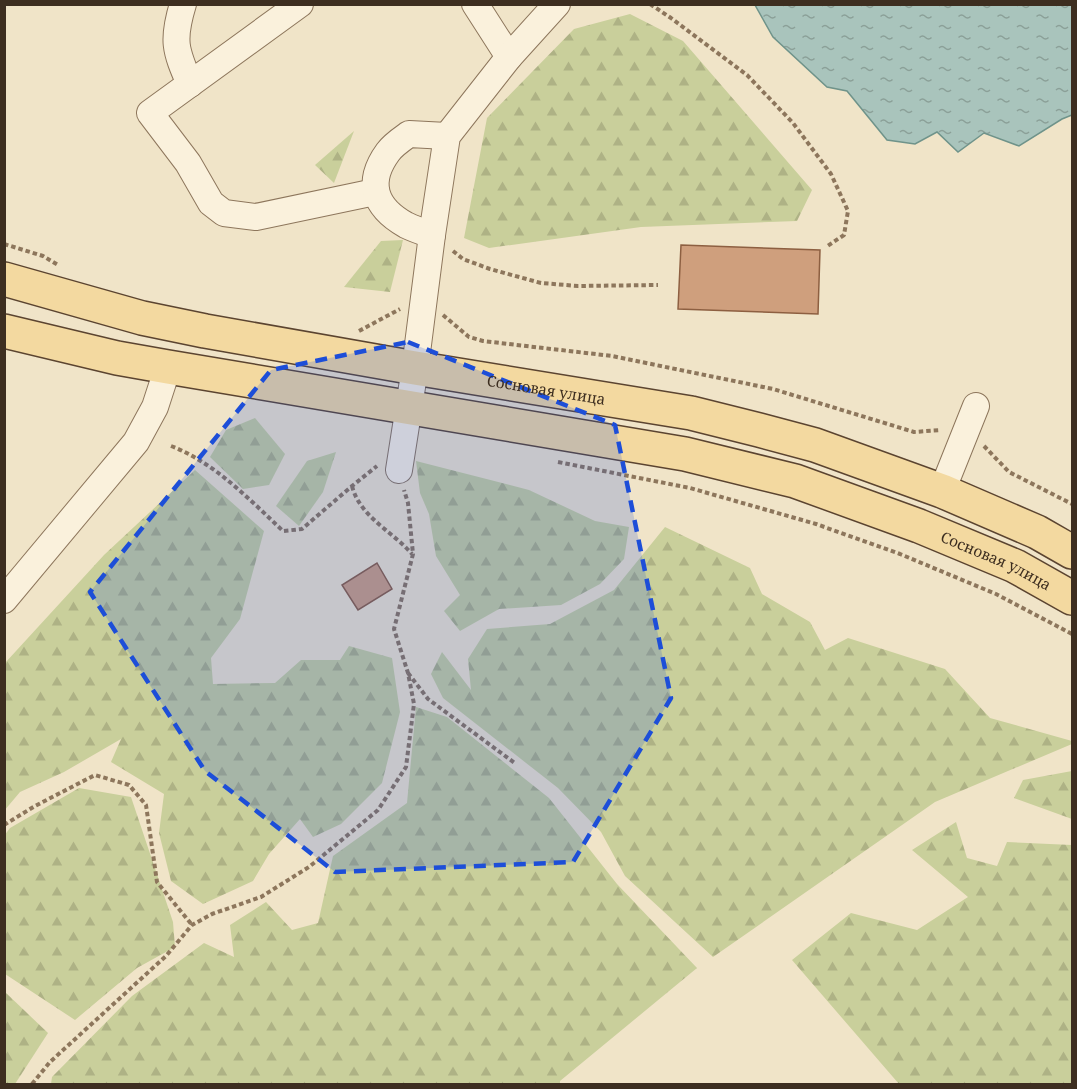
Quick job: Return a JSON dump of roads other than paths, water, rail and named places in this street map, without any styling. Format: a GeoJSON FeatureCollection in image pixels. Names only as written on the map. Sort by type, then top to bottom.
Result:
{"type":"FeatureCollection","features":[{"type":"Feature","properties":{"kind":"main road","name":"Сосновая улица"},"geometry":{"type":"LineString","coordinates":[[4,279],[52,294],[206,331],[691,413],[815,445],[942,491],[1037,532],[1072,552]]}},
{"type":"Feature","properties":{"kind":"main road","name":"Сосновая улица"},"geometry":{"type":"LineString","coordinates":[[4,331],[117,358],[685,454],[795,481],[919,526],[1015,566],[1072,598]]}},
{"type":"Feature","properties":{"kind":"lane"},"geometry":{"type":"LineString","coordinates":[[183,4],[175,29],[178,57],[190,84]]}},
{"type":"Feature","properties":{"kind":"lane"},"geometry":{"type":"LineString","coordinates":[[300,4],[150,113],[188,163],[211,202],[224,213],[256,217],[375,192]]}},
{"type":"Feature","properties":{"kind":"lane"},"geometry":{"type":"LineString","coordinates":[[475,4],[509,57]]}},
{"type":"Feature","properties":{"kind":"lane"},"geometry":{"type":"LineString","coordinates":[[400,462],[416,368],[447,136],[509,57],[557,4]]}},
{"type":"Feature","properties":{"kind":"lane"},"geometry":{"type":"LineString","coordinates":[[432,236],[405,225],[385,207],[375,192],[376,174],[389,151],[409,134],[447,136]]}},
{"type":"Feature","properties":{"kind":"lane"},"geometry":{"type":"LineString","coordinates":[[4,600],[136,442],[155,407],[168,367]]}},
{"type":"Feature","properties":{"kind":"lane"},"geometry":{"type":"LineString","coordinates":[[942,491],[976,406]]}},
{"type":"Feature","properties":{"kind":"water"},"geometry":{"type":"Polygon","coordinates":[[[755,5],[1072,5],[1072,115],[1019,146],[984,133],[958,152],[937,132],[915,144],[887,140],[847,91],[827,87],[773,37],[755,5]]]}}]}
